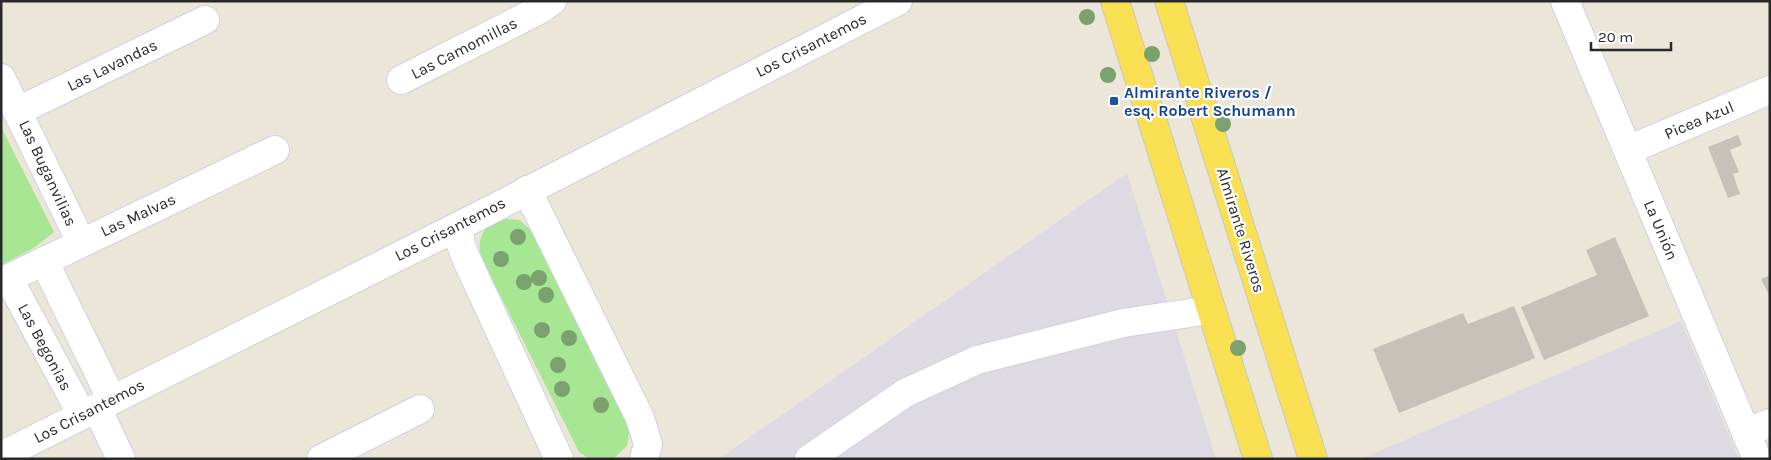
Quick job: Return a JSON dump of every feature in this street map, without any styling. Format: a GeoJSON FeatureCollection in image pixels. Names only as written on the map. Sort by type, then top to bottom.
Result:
{"type":"FeatureCollection","features":[{"type":"Feature","properties":{"kind":"main road"},"geometry":{"type":"LineString","coordinates":[[1115,1],[1258,459]]}},
{"type":"Feature","properties":{"kind":"main road","name":"Almirante Riveros"},"geometry":{"type":"LineString","coordinates":[[1169,1],[1313,459]]}},
{"type":"Feature","properties":{"kind":"street","name":"Las Camomillas"},"geometry":{"type":"LineString","coordinates":[[401,80],[539,10],[552,1]]}},
{"type":"Feature","properties":{"kind":"street","name":"Los Crisantemos"},"geometry":{"type":"LineString","coordinates":[[1,456],[459,226],[898,1]]}},
{"type":"Feature","properties":{"kind":"street","name":"La Unión"},"geometry":{"type":"LineString","coordinates":[[1565,1],[1628,150],[1758,428],[1757,459]]}},
{"type":"Feature","properties":{"kind":"street","name":"Las Lavandas"},"geometry":{"type":"LineString","coordinates":[[18,111],[205,20]]}},
{"type":"Feature","properties":{"kind":"street","name":"Las Buganvilias"},"geometry":{"type":"LineString","coordinates":[[1,78],[81,242]]}},
{"type":"Feature","properties":{"kind":"street","name":"Picea Azul"},"geometry":{"type":"LineString","coordinates":[[1628,150],[1770,90]]}},
{"type":"Feature","properties":{"kind":"street","name":"Las Malvas"},"geometry":{"type":"LineString","coordinates":[[5,280],[275,150]]}},
{"type":"Feature","properties":{"kind":"street"},"geometry":{"type":"LineString","coordinates":[[527,190],[640,418],[648,444],[644,459]]}},
{"type":"Feature","properties":{"kind":"street"},"geometry":{"type":"LineString","coordinates":[[459,226],[460,242],[469,264],[559,459]]}},
{"type":"Feature","properties":{"kind":"street","name":"Las Begonias"},"geometry":{"type":"LineString","coordinates":[[44,262],[97,407],[121,459]]}},
{"type":"Feature","properties":{"kind":"street","name":"Las Begonias"},"geometry":{"type":"LineString","coordinates":[[5,280],[97,407]]}},
{"type":"Feature","properties":{"kind":"street"},"geometry":{"type":"LineString","coordinates":[[809,459],[905,393],[977,360],[1123,323],[1210,310]]}},
{"type":"Feature","properties":{"kind":"street"},"geometry":{"type":"LineString","coordinates":[[321,459],[420,409]]}},
{"type":"Feature","properties":{"kind":"shaded area"},"geometry":{"type":"Polygon","coordinates":[[[1127,173],[1216,459],[718,459],[743,442],[1127,173]]]}},
{"type":"Feature","properties":{"kind":"shaded area"},"geometry":{"type":"Polygon","coordinates":[[[1681,321],[1739,459],[1361,459],[1681,321]]]}},
{"type":"Feature","properties":{"kind":"green space"},"geometry":{"type":"Polygon","coordinates":[[[1,127],[54,232],[34,248],[1,265],[1,127]]]}},
{"type":"Feature","properties":{"kind":"green space"},"geometry":{"type":"Polygon","coordinates":[[[501,218],[520,220],[533,233],[630,427],[627,446],[614,458],[590,459],[579,452],[481,257],[480,244],[483,233],[490,225],[501,218]]]}},
{"type":"Feature","properties":{"kind":"building"},"geometry":{"type":"Polygon","coordinates":[[[1738,135],[1742,145],[1730,150],[1739,172],[1733,174],[1740,194],[1728,198],[1708,147],[1738,135]]]}},
{"type":"Feature","properties":{"kind":"building"},"geometry":{"type":"Polygon","coordinates":[[[1615,237],[1649,316],[1544,360],[1521,307],[1597,275],[1586,250],[1615,237]]]}},
{"type":"Feature","properties":{"kind":"building"},"geometry":{"type":"Polygon","coordinates":[[[1770,275],[1770,297],[1761,279],[1770,275]]]}},
{"type":"Feature","properties":{"kind":"building"},"geometry":{"type":"Polygon","coordinates":[[[1514,306],[1535,358],[1399,413],[1373,349],[1463,313],[1468,324],[1514,306]]]}},
{"type":"Feature","properties":{"kind":"place","name":"Almirante Riveros / esq. Robert Schumann"},"geometry":{"type":"Point","coordinates":[1114,101]}}]}
